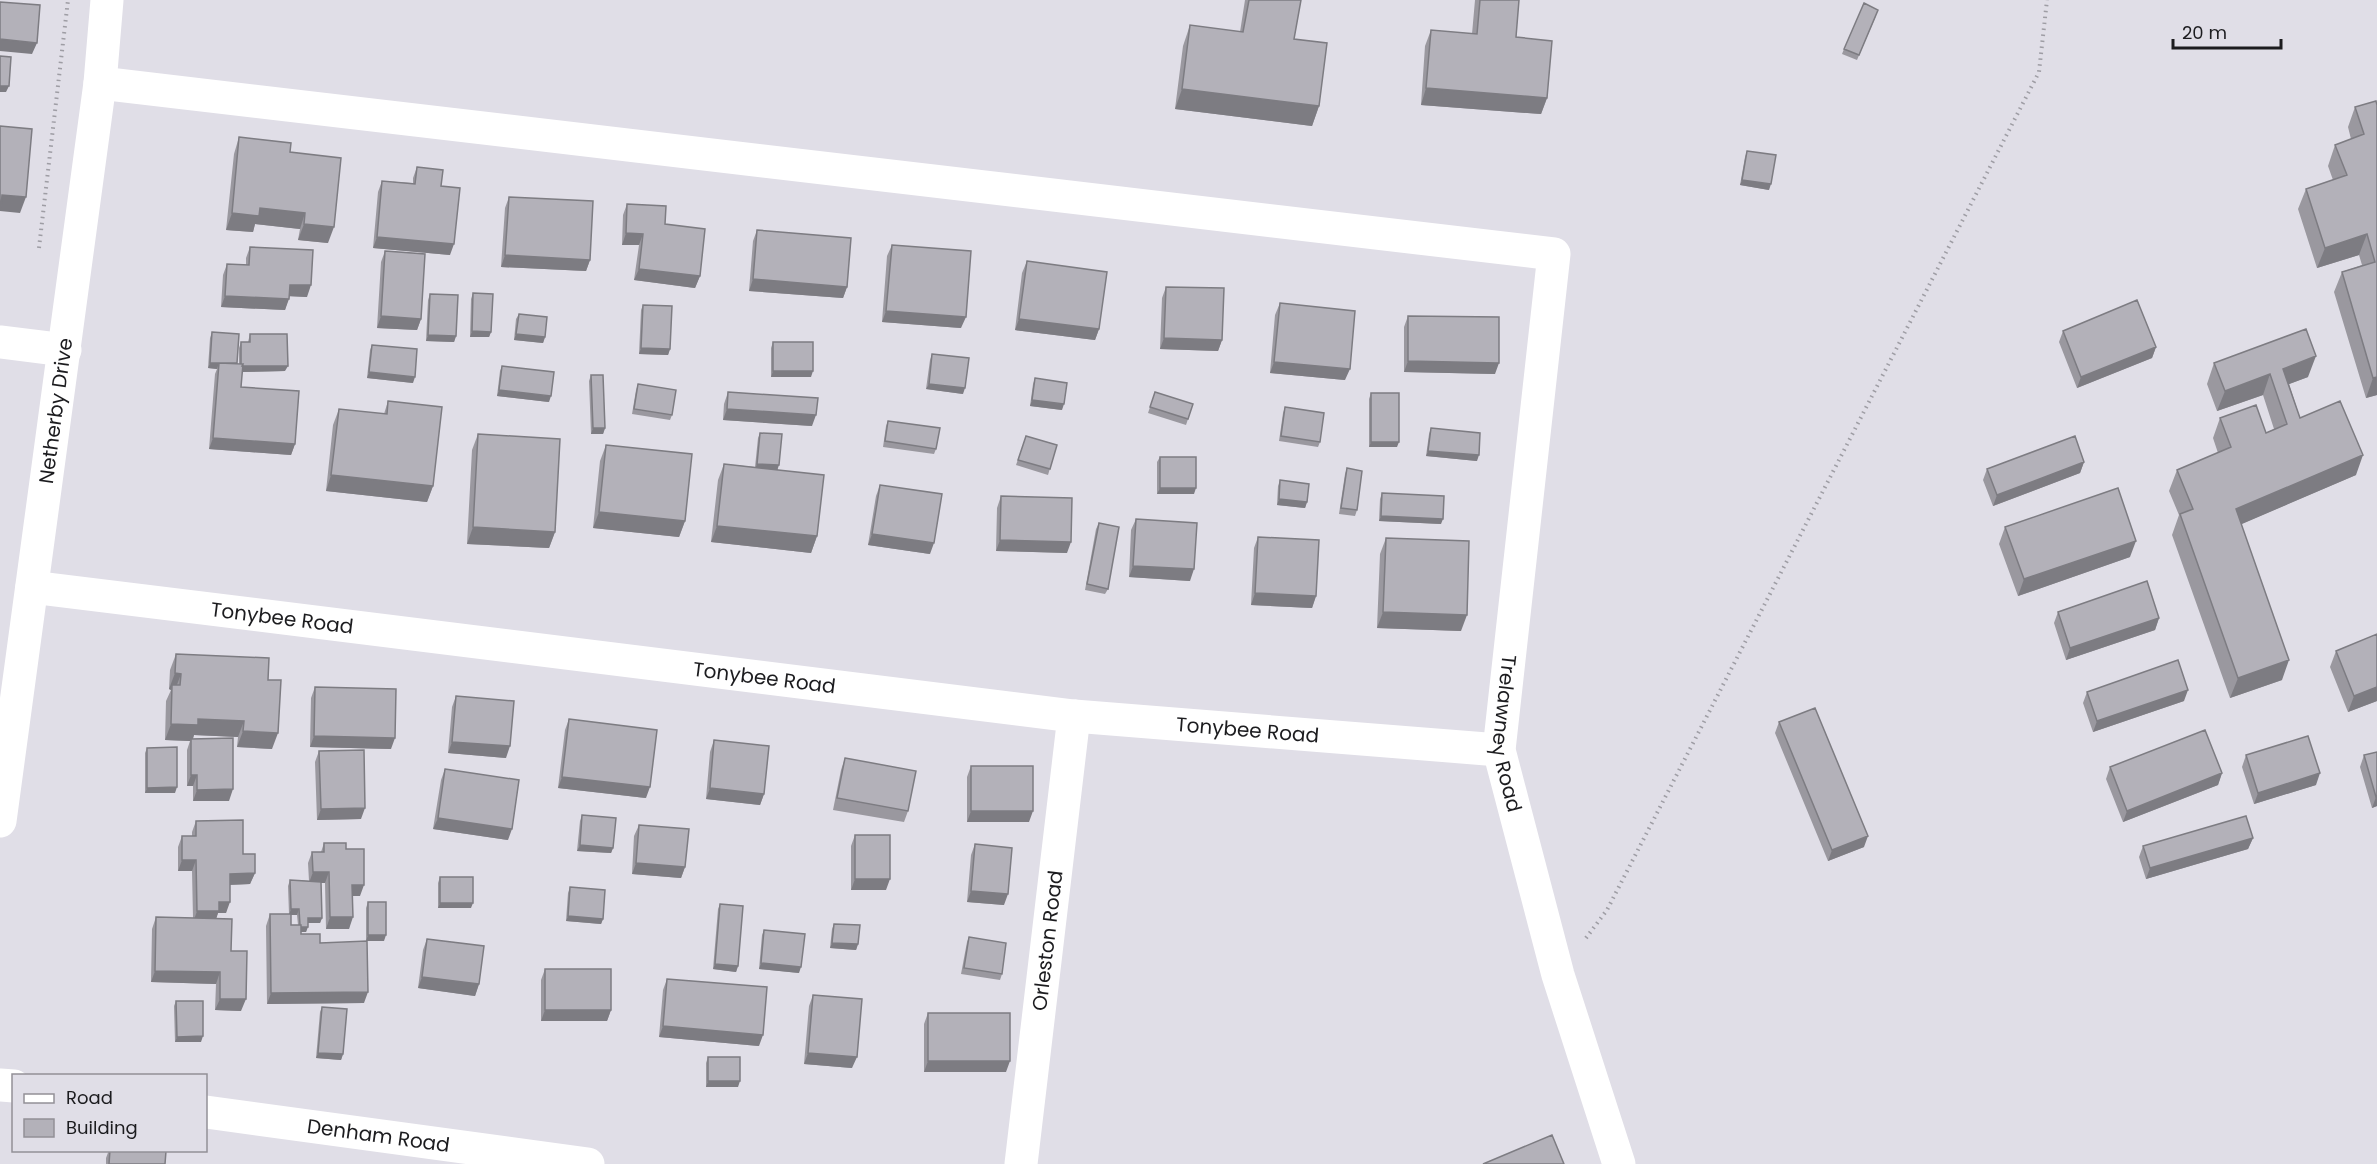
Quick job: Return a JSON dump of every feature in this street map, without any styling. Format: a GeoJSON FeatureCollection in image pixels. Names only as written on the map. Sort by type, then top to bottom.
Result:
{"type":"FeatureCollection","features":[{"type":"Feature","properties":{"kind":"street","name":"Netherby Drive"},"geometry":{"type":"LineString","coordinates":[[0,821],[100,83],[107,0]]}},
{"type":"Feature","properties":{"kind":"street","name":"Trelawney Road"},"geometry":{"type":"LineString","coordinates":[[100,83],[1554,254],[1499,750],[1558,975],[1619,1164]]}},
{"type":"Feature","properties":{"kind":"street"},"geometry":{"type":"LineString","coordinates":[[0,342],[65,350]]}},
{"type":"Feature","properties":{"kind":"street","name":"Tonybee Road"},"geometry":{"type":"LineString","coordinates":[[32,587],[1074,716],[1499,750]]}},
{"type":"Feature","properties":{"kind":"street","name":"Orleston Road"},"geometry":{"type":"LineString","coordinates":[[1021,1164],[1074,716]]}},
{"type":"Feature","properties":{"kind":"street","name":"Denham Road"},"geometry":{"type":"LineString","coordinates":[[207,1112],[588,1164]]}},
{"type":"Feature","properties":{"kind":"path"},"geometry":{"type":"LineString","coordinates":[[1558,975],[1607,910],[2039,72],[2047,0]]}},
{"type":"Feature","properties":{"kind":"building"},"geometry":{"type":"Polygon","coordinates":[[[1249,0],[1301,0],[1294,39],[1327,43],[1319,106],[1182,89],[1190,25],[1243,32],[1249,0]]]}},
{"type":"Feature","properties":{"kind":"building"},"geometry":{"type":"Polygon","coordinates":[[[1480,0],[1519,0],[1516,37],[1552,41],[1547,98],[1426,88],[1431,30],[1477,34],[1480,0]]]}},
{"type":"Feature","properties":{"kind":"building"},"geometry":{"type":"Polygon","coordinates":[[[0,2],[40,5],[37,43],[0,39],[0,2]]]}},
{"type":"Feature","properties":{"kind":"building"},"geometry":{"type":"Polygon","coordinates":[[[1864,3],[1878,10],[1859,55],[1844,49],[1864,3]]]}},
{"type":"Feature","properties":{"kind":"building"},"geometry":{"type":"Polygon","coordinates":[[[0,56],[11,57],[9,86],[0,86],[0,56]]]}},
{"type":"Feature","properties":{"kind":"building"},"geometry":{"type":"Polygon","coordinates":[[[2376,101],[2377,377],[2373,378],[2342,272],[2375,262],[2367,234],[2325,248],[2306,189],[2347,175],[2335,145],[2364,134],[2355,107],[2376,101]]]}},
{"type":"Feature","properties":{"kind":"building"},"geometry":{"type":"Polygon","coordinates":[[[0,126],[32,129],[26,197],[2,195],[1,207],[0,207],[0,126]]]}},
{"type":"Feature","properties":{"kind":"building"},"geometry":{"type":"Polygon","coordinates":[[[239,137],[291,143],[290,152],[341,158],[334,227],[304,224],[305,213],[260,208],[259,216],[232,213],[239,137]]]}},
{"type":"Feature","properties":{"kind":"building"},"geometry":{"type":"Polygon","coordinates":[[[1747,151],[1776,155],[1771,184],[1742,180],[1747,151]]]}},
{"type":"Feature","properties":{"kind":"building"},"geometry":{"type":"Polygon","coordinates":[[[417,167],[443,170],[441,186],[460,188],[454,244],[377,237],[382,181],[415,184],[417,167]]]}},
{"type":"Feature","properties":{"kind":"building"},"geometry":{"type":"Polygon","coordinates":[[[509,197],[593,201],[590,260],[505,255],[509,197]]]}},
{"type":"Feature","properties":{"kind":"building"},"geometry":{"type":"Polygon","coordinates":[[[627,204],[666,206],[665,224],[705,229],[700,276],[639,269],[643,234],[626,233],[627,204]]]}},
{"type":"Feature","properties":{"kind":"building"},"geometry":{"type":"Polygon","coordinates":[[[757,230],[851,238],[847,287],[753,279],[757,230]]]}},
{"type":"Feature","properties":{"kind":"building"},"geometry":{"type":"Polygon","coordinates":[[[892,245],[971,251],[966,317],[886,311],[892,245]]]}},
{"type":"Feature","properties":{"kind":"building"},"geometry":{"type":"Polygon","coordinates":[[[250,247],[313,250],[311,285],[290,285],[289,299],[225,296],[227,264],[249,265],[250,247]]]}},
{"type":"Feature","properties":{"kind":"building"},"geometry":{"type":"Polygon","coordinates":[[[385,251],[425,254],[421,319],[381,316],[385,251]]]}},
{"type":"Feature","properties":{"kind":"building"},"geometry":{"type":"Polygon","coordinates":[[[1027,261],[1107,272],[1099,329],[1019,319],[1027,261]]]}},
{"type":"Feature","properties":{"kind":"building"},"geometry":{"type":"Polygon","coordinates":[[[1166,287],[1224,288],[1222,340],[1164,338],[1166,287]]]}},
{"type":"Feature","properties":{"kind":"building"},"geometry":{"type":"Polygon","coordinates":[[[473,293],[493,294],[491,332],[472,331],[473,293]]]}},
{"type":"Feature","properties":{"kind":"building"},"geometry":{"type":"Polygon","coordinates":[[[430,294],[458,295],[456,336],[428,335],[430,294]]]}},
{"type":"Feature","properties":{"kind":"building"},"geometry":{"type":"Polygon","coordinates":[[[2137,300],[2156,347],[2081,377],[2063,331],[2137,300]]]}},
{"type":"Feature","properties":{"kind":"building"},"geometry":{"type":"Polygon","coordinates":[[[1280,303],[1355,311],[1350,369],[1274,362],[1280,303]]]}},
{"type":"Feature","properties":{"kind":"building"},"geometry":{"type":"Polygon","coordinates":[[[643,305],[672,306],[670,349],[641,348],[643,305]]]}},
{"type":"Feature","properties":{"kind":"building"},"geometry":{"type":"Polygon","coordinates":[[[519,314],[547,317],[545,337],[516,334],[519,314]]]}},
{"type":"Feature","properties":{"kind":"building"},"geometry":{"type":"Polygon","coordinates":[[[1408,316],[1499,317],[1499,363],[1408,361],[1408,316]]]}},
{"type":"Feature","properties":{"kind":"building"},"geometry":{"type":"Polygon","coordinates":[[[2306,329],[2316,356],[2283,369],[2300,418],[2340,401],[2363,455],[2236,509],[2289,660],[2238,678],[2180,514],[2193,509],[2177,470],[2231,447],[2220,418],[2256,405],[2266,433],[2287,424],[2270,374],[2225,391],[2214,363],[2306,329]]]}},
{"type":"Feature","properties":{"kind":"building"},"geometry":{"type":"Polygon","coordinates":[[[212,332],[239,334],[237,363],[210,363],[212,332]]]}},
{"type":"Feature","properties":{"kind":"building"},"geometry":{"type":"Polygon","coordinates":[[[250,334],[287,334],[288,366],[242,366],[241,342],[250,342],[250,334]]]}},
{"type":"Feature","properties":{"kind":"building"},"geometry":{"type":"Polygon","coordinates":[[[773,342],[813,342],[813,371],[773,371],[773,342]]]}},
{"type":"Feature","properties":{"kind":"building"},"geometry":{"type":"Polygon","coordinates":[[[372,345],[417,349],[415,377],[369,372],[372,345]]]}},
{"type":"Feature","properties":{"kind":"building"},"geometry":{"type":"Polygon","coordinates":[[[932,354],[969,358],[965,388],[929,384],[932,354]]]}},
{"type":"Feature","properties":{"kind":"building"},"geometry":{"type":"Polygon","coordinates":[[[219,363],[243,364],[241,387],[299,391],[295,444],[213,438],[219,363]]]}},
{"type":"Feature","properties":{"kind":"building"},"geometry":{"type":"Polygon","coordinates":[[[502,366],[554,372],[551,396],[499,390],[502,366]]]}},
{"type":"Feature","properties":{"kind":"building"},"geometry":{"type":"Polygon","coordinates":[[[591,375],[603,375],[605,428],[593,428],[591,375]]]}},
{"type":"Feature","properties":{"kind":"building"},"geometry":{"type":"Polygon","coordinates":[[[1035,378],[1067,383],[1064,404],[1032,400],[1035,378]]]}},
{"type":"Feature","properties":{"kind":"building"},"geometry":{"type":"Polygon","coordinates":[[[638,384],[676,390],[672,415],[634,409],[638,384]]]}},
{"type":"Feature","properties":{"kind":"building"},"geometry":{"type":"Polygon","coordinates":[[[728,392],[818,398],[816,415],[727,409],[728,392]]]}},
{"type":"Feature","properties":{"kind":"building"},"geometry":{"type":"Polygon","coordinates":[[[1155,392],[1193,404],[1188,419],[1150,407],[1155,392]]]}},
{"type":"Feature","properties":{"kind":"building"},"geometry":{"type":"Polygon","coordinates":[[[1371,393],[1399,393],[1399,442],[1371,442],[1371,393]]]}},
{"type":"Feature","properties":{"kind":"building"},"geometry":{"type":"Polygon","coordinates":[[[388,401],[442,407],[433,486],[331,475],[339,409],[387,414],[388,401]]]}},
{"type":"Feature","properties":{"kind":"building"},"geometry":{"type":"Polygon","coordinates":[[[1285,407],[1324,413],[1320,442],[1281,436],[1285,407]]]}},
{"type":"Feature","properties":{"kind":"building"},"geometry":{"type":"Polygon","coordinates":[[[888,421],[940,428],[936,449],[885,441],[888,421]]]}},
{"type":"Feature","properties":{"kind":"building"},"geometry":{"type":"Polygon","coordinates":[[[1431,428],[1480,433],[1479,455],[1428,451],[1431,428]]]}},
{"type":"Feature","properties":{"kind":"building"},"geometry":{"type":"Polygon","coordinates":[[[760,433],[782,434],[779,465],[757,464],[760,433]]]}},
{"type":"Feature","properties":{"kind":"building"},"geometry":{"type":"Polygon","coordinates":[[[478,434],[560,439],[555,532],[473,527],[478,434]]]}},
{"type":"Feature","properties":{"kind":"building"},"geometry":{"type":"Polygon","coordinates":[[[1026,436],[1057,445],[1050,469],[1018,460],[1026,436]]]}},
{"type":"Feature","properties":{"kind":"building"},"geometry":{"type":"Polygon","coordinates":[[[2075,436],[2084,462],[1997,495],[1987,469],[2075,436]]]}},
{"type":"Feature","properties":{"kind":"building"},"geometry":{"type":"Polygon","coordinates":[[[606,445],[692,454],[685,521],[599,512],[606,445]]]}},
{"type":"Feature","properties":{"kind":"building"},"geometry":{"type":"Polygon","coordinates":[[[1160,457],[1196,457],[1196,488],[1160,488],[1160,457]]]}},
{"type":"Feature","properties":{"kind":"building"},"geometry":{"type":"Polygon","coordinates":[[[724,464],[824,475],[817,536],[717,526],[724,464]]]}},
{"type":"Feature","properties":{"kind":"building"},"geometry":{"type":"Polygon","coordinates":[[[1347,468],[1362,471],[1357,510],[1341,508],[1347,468]]]}},
{"type":"Feature","properties":{"kind":"building"},"geometry":{"type":"Polygon","coordinates":[[[1280,480],[1309,484],[1307,502],[1279,499],[1280,480]]]}},
{"type":"Feature","properties":{"kind":"building"},"geometry":{"type":"Polygon","coordinates":[[[880,485],[942,494],[934,543],[872,534],[880,485]]]}},
{"type":"Feature","properties":{"kind":"building"},"geometry":{"type":"Polygon","coordinates":[[[2118,488],[2136,541],[2024,579],[2005,527],[2118,488]]]}},
{"type":"Feature","properties":{"kind":"building"},"geometry":{"type":"Polygon","coordinates":[[[1382,493],[1444,496],[1443,519],[1381,516],[1382,493]]]}},
{"type":"Feature","properties":{"kind":"building"},"geometry":{"type":"Polygon","coordinates":[[[1001,496],[1072,498],[1071,542],[1000,540],[1001,496]]]}},
{"type":"Feature","properties":{"kind":"building"},"geometry":{"type":"Polygon","coordinates":[[[1136,519],[1197,523],[1194,569],[1133,566],[1136,519]]]}},
{"type":"Feature","properties":{"kind":"building"},"geometry":{"type":"Polygon","coordinates":[[[1099,523],[1119,527],[1108,589],[1087,584],[1099,523]]]}},
{"type":"Feature","properties":{"kind":"building"},"geometry":{"type":"Polygon","coordinates":[[[1258,537],[1319,540],[1316,596],[1255,593],[1258,537]]]}},
{"type":"Feature","properties":{"kind":"building"},"geometry":{"type":"Polygon","coordinates":[[[1386,538],[1469,541],[1467,615],[1383,612],[1386,538]]]}},
{"type":"Feature","properties":{"kind":"building"},"geometry":{"type":"Polygon","coordinates":[[[2147,581],[2159,618],[2070,648],[2058,612],[2147,581]]]}},
{"type":"Feature","properties":{"kind":"building"},"geometry":{"type":"Polygon","coordinates":[[[2377,634],[2377,687],[2354,696],[2336,651],[2377,634]]]}},
{"type":"Feature","properties":{"kind":"building"},"geometry":{"type":"Polygon","coordinates":[[[176,654],[269,658],[268,680],[281,680],[278,733],[243,731],[244,721],[198,719],[198,725],[171,724],[172,685],[180,685],[181,674],[175,673],[176,654]]]}},
{"type":"Feature","properties":{"kind":"building"},"geometry":{"type":"Polygon","coordinates":[[[2178,660],[2188,690],[2097,721],[2087,692],[2178,660]]]}},
{"type":"Feature","properties":{"kind":"building"},"geometry":{"type":"Polygon","coordinates":[[[315,687],[396,689],[395,738],[314,736],[315,687]]]}},
{"type":"Feature","properties":{"kind":"building"},"geometry":{"type":"Polygon","coordinates":[[[456,696],[514,701],[510,746],[452,742],[456,696]]]}},
{"type":"Feature","properties":{"kind":"building"},"geometry":{"type":"Polygon","coordinates":[[[1815,708],[1868,836],[1832,850],[1779,722],[1815,708]]]}},
{"type":"Feature","properties":{"kind":"building"},"geometry":{"type":"Polygon","coordinates":[[[569,719],[657,730],[650,787],[562,777],[569,719]]]}},
{"type":"Feature","properties":{"kind":"building"},"geometry":{"type":"Polygon","coordinates":[[[2205,730],[2222,773],[2127,811],[2110,767],[2205,730]]]}},
{"type":"Feature","properties":{"kind":"building"},"geometry":{"type":"Polygon","coordinates":[[[2308,736],[2320,773],[2258,793],[2246,755],[2308,736]]]}},
{"type":"Feature","properties":{"kind":"building"},"geometry":{"type":"Polygon","coordinates":[[[233,738],[233,789],[197,790],[197,775],[191,775],[191,739],[233,738]]]}},
{"type":"Feature","properties":{"kind":"building"},"geometry":{"type":"Polygon","coordinates":[[[714,740],[769,746],[764,794],[710,788],[714,740]]]}},
{"type":"Feature","properties":{"kind":"building"},"geometry":{"type":"Polygon","coordinates":[[[177,747],[177,787],[147,788],[147,748],[177,747]]]}},
{"type":"Feature","properties":{"kind":"building"},"geometry":{"type":"Polygon","coordinates":[[[364,750],[365,808],[321,809],[319,751],[364,750]]]}},
{"type":"Feature","properties":{"kind":"building"},"geometry":{"type":"Polygon","coordinates":[[[2377,752],[2377,796],[2376,797],[2364,755],[2377,752]]]}},
{"type":"Feature","properties":{"kind":"building"},"geometry":{"type":"Polygon","coordinates":[[[845,758],[916,771],[908,811],[837,798],[845,758]]]}},
{"type":"Feature","properties":{"kind":"building"},"geometry":{"type":"Polygon","coordinates":[[[971,766],[1033,766],[1033,811],[971,811],[971,766]]]}},
{"type":"Feature","properties":{"kind":"building"},"geometry":{"type":"Polygon","coordinates":[[[445,769],[519,780],[512,829],[438,818],[445,769]]]}},
{"type":"Feature","properties":{"kind":"building"},"geometry":{"type":"Polygon","coordinates":[[[582,815],[616,818],[613,848],[580,845],[582,815]]]}},
{"type":"Feature","properties":{"kind":"building"},"geometry":{"type":"Polygon","coordinates":[[[2246,816],[2253,838],[2150,868],[2143,846],[2246,816]]]}},
{"type":"Feature","properties":{"kind":"building"},"geometry":{"type":"Polygon","coordinates":[[[243,820],[243,854],[255,854],[255,873],[230,874],[230,902],[219,902],[219,911],[197,911],[196,860],[182,860],[182,836],[196,836],[196,821],[243,820]]]}},
{"type":"Feature","properties":{"kind":"building"},"geometry":{"type":"Polygon","coordinates":[[[639,825],[689,829],[685,867],[636,863],[639,825]]]}},
{"type":"Feature","properties":{"kind":"building"},"geometry":{"type":"Polygon","coordinates":[[[855,835],[890,835],[890,879],[855,879],[855,835]]]}},
{"type":"Feature","properties":{"kind":"building"},"geometry":{"type":"Polygon","coordinates":[[[324,843],[346,843],[346,849],[364,849],[364,885],[352,885],[353,917],[330,917],[329,872],[313,872],[312,852],[324,852],[324,843]]]}},
{"type":"Feature","properties":{"kind":"building"},"geometry":{"type":"Polygon","coordinates":[[[975,844],[1012,848],[1008,894],[971,891],[975,844]]]}},
{"type":"Feature","properties":{"kind":"building"},"geometry":{"type":"Polygon","coordinates":[[[440,877],[473,877],[473,903],[440,903],[440,877]]]}},
{"type":"Feature","properties":{"kind":"building"},"geometry":{"type":"Polygon","coordinates":[[[290,880],[321,882],[322,918],[308,918],[308,927],[300,925],[299,909],[291,909],[290,880]]]}},
{"type":"Feature","properties":{"kind":"building"},"geometry":{"type":"Polygon","coordinates":[[[570,887],[605,890],[603,919],[568,916],[570,887]]]}},
{"type":"Feature","properties":{"kind":"building"},"geometry":{"type":"Polygon","coordinates":[[[368,902],[386,902],[386,935],[368,935],[368,902]]]}},
{"type":"Feature","properties":{"kind":"building"},"geometry":{"type":"Polygon","coordinates":[[[720,904],[743,906],[738,966],[715,964],[720,904]]]}},
{"type":"Feature","properties":{"kind":"building"},"geometry":{"type":"Polygon","coordinates":[[[270,914],[291,914],[291,925],[301,925],[301,934],[320,934],[320,943],[367,941],[368,992],[271,993],[270,914]]]}},
{"type":"Feature","properties":{"kind":"building"},"geometry":{"type":"Polygon","coordinates":[[[156,917],[232,919],[231,951],[247,951],[246,999],[220,999],[220,972],[155,971],[156,917]]]}},
{"type":"Feature","properties":{"kind":"building"},"geometry":{"type":"Polygon","coordinates":[[[834,924],[860,925],[858,944],[832,943],[834,924]]]}},
{"type":"Feature","properties":{"kind":"building"},"geometry":{"type":"Polygon","coordinates":[[[764,930],[805,934],[801,967],[761,963],[764,930]]]}},
{"type":"Feature","properties":{"kind":"building"},"geometry":{"type":"Polygon","coordinates":[[[969,937],[1006,943],[1002,974],[964,968],[969,937]]]}},
{"type":"Feature","properties":{"kind":"building"},"geometry":{"type":"Polygon","coordinates":[[[427,939],[484,946],[479,984],[422,977],[427,939]]]}},
{"type":"Feature","properties":{"kind":"building"},"geometry":{"type":"Polygon","coordinates":[[[545,969],[611,969],[611,1010],[545,1010],[545,969]]]}},
{"type":"Feature","properties":{"kind":"building"},"geometry":{"type":"Polygon","coordinates":[[[667,979],[767,987],[763,1035],[663,1026],[667,979]]]}},
{"type":"Feature","properties":{"kind":"building"},"geometry":{"type":"Polygon","coordinates":[[[813,995],[862,999],[857,1057],[808,1053],[813,995]]]}},
{"type":"Feature","properties":{"kind":"building"},"geometry":{"type":"Polygon","coordinates":[[[176,1001],[203,1001],[203,1036],[177,1037],[176,1001]]]}},
{"type":"Feature","properties":{"kind":"building"},"geometry":{"type":"Polygon","coordinates":[[[322,1007],[347,1009],[343,1054],[318,1053],[322,1007]]]}},
{"type":"Feature","properties":{"kind":"building"},"geometry":{"type":"Polygon","coordinates":[[[928,1013],[1010,1013],[1010,1061],[928,1061],[928,1013]]]}},
{"type":"Feature","properties":{"kind":"building"},"geometry":{"type":"Polygon","coordinates":[[[708,1057],[740,1057],[740,1081],[708,1081],[708,1057]]]}},
{"type":"Feature","properties":{"kind":"building"},"geometry":{"type":"Polygon","coordinates":[[[1552,1135],[1564,1164],[1483,1164],[1552,1135]]]}},
{"type":"Feature","properties":{"kind":"building"},"geometry":{"type":"Polygon","coordinates":[[[110,1152],[166,1152],[165,1164],[109,1164],[110,1152]]]}}]}
